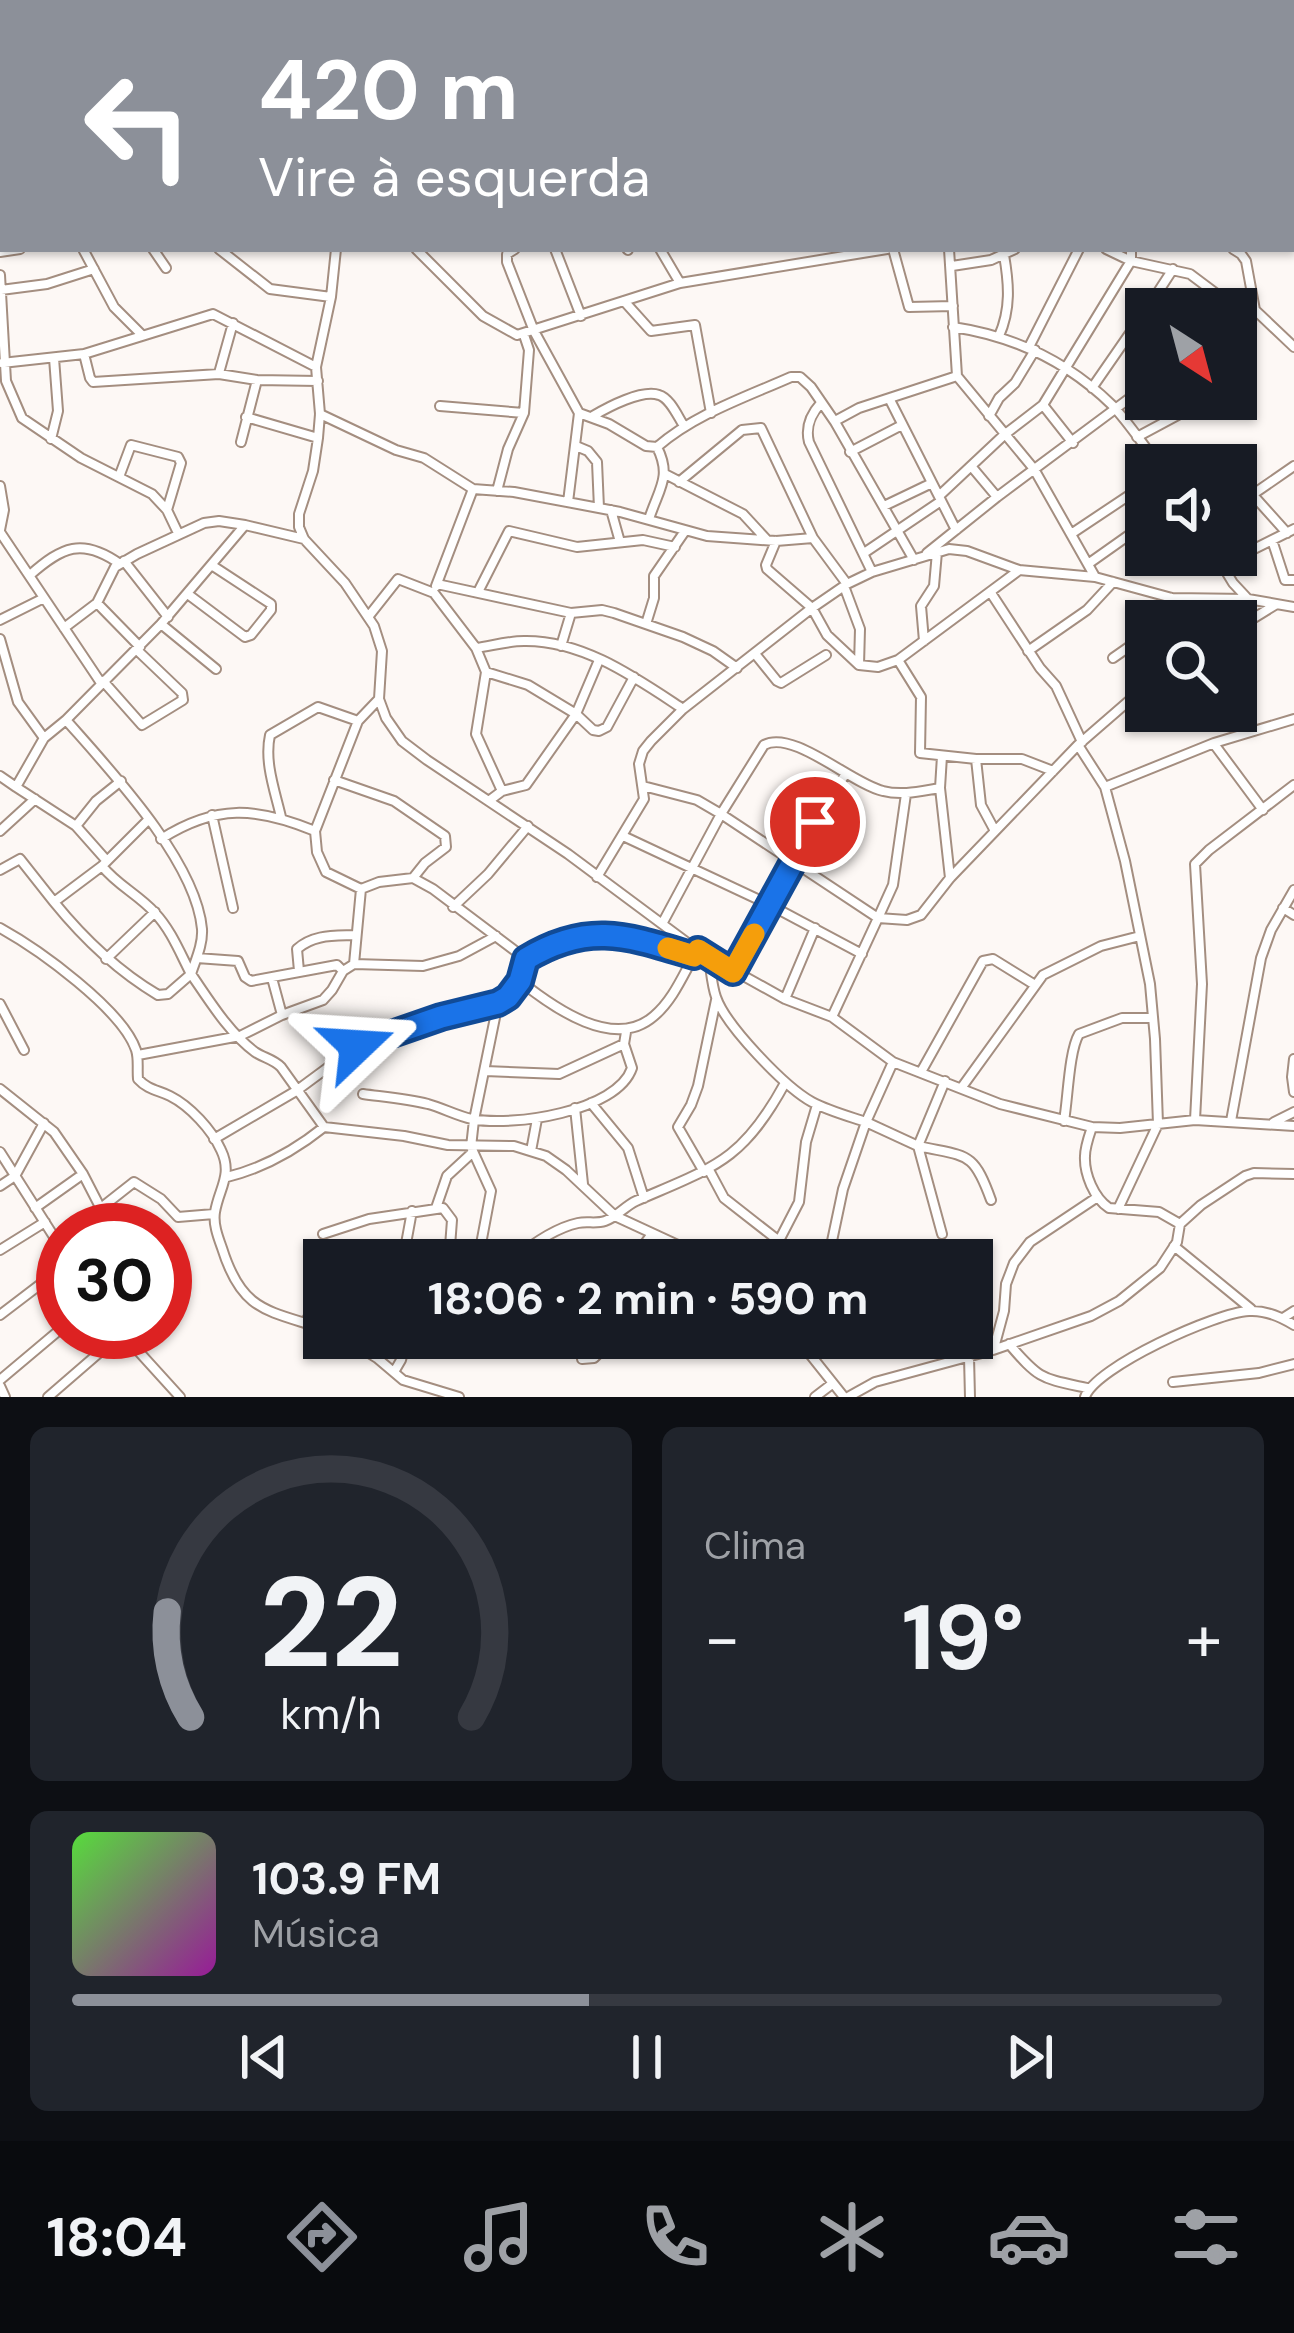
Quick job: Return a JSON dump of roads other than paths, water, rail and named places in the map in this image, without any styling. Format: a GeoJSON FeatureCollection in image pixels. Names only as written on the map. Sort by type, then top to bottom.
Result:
{"type":"FeatureCollection","features":[{"type":"Feature","properties":{"kind":"street"},"geometry":{"type":"LineString","coordinates":[[84,252],[114,307],[143,336]]}},
{"type":"Feature","properties":{"kind":"street"},"geometry":{"type":"LineString","coordinates":[[155,252],[166,268]]}},
{"type":"Feature","properties":{"kind":"street"},"geometry":{"type":"LineString","coordinates":[[223,252],[270,290],[331,297]]}},
{"type":"Feature","properties":{"kind":"street"},"geometry":{"type":"LineString","coordinates":[[336,252],[316,367],[318,438],[299,527],[304,539],[334,569],[380,639],[379,699],[386,718],[402,741],[427,760],[528,826],[696,953]]}},
{"type":"Feature","properties":{"kind":"street"},"geometry":{"type":"LineString","coordinates":[[419,252],[494,325],[517,335],[680,283],[871,252]]}},
{"type":"Feature","properties":{"kind":"street"},"geometry":{"type":"LineString","coordinates":[[510,252],[507,262],[529,333],[579,413],[568,502]]}},
{"type":"Feature","properties":{"kind":"street"},"geometry":{"type":"LineString","coordinates":[[556,252],[581,316]]}},
{"type":"Feature","properties":{"kind":"street"},"geometry":{"type":"LineString","coordinates":[[662,252],[680,283]]}},
{"type":"Feature","properties":{"kind":"street"},"geometry":{"type":"LineString","coordinates":[[891,252],[909,307],[952,306]]}},
{"type":"Feature","properties":{"kind":"street"},"geometry":{"type":"LineString","coordinates":[[950,252],[957,376],[1034,469],[1095,577]]}},
{"type":"Feature","properties":{"kind":"street"},"geometry":{"type":"LineString","coordinates":[[952,266],[1010,252]]}},
{"type":"Feature","properties":{"kind":"street"},"geometry":{"type":"LineString","coordinates":[[989,416],[1015,383],[1048,305],[1080,252]]}},
{"type":"Feature","properties":{"kind":"street"},"geometry":{"type":"LineString","coordinates":[[1112,252],[1190,274],[1211,288]]}},
{"type":"Feature","properties":{"kind":"street"},"geometry":{"type":"LineString","coordinates":[[864,553],[940,498],[1004,435],[1043,405],[1131,261],[1131,252]]}},
{"type":"Feature","properties":{"kind":"street"},"geometry":{"type":"LineString","coordinates":[[1238,252],[1246,261],[1248,288]]}},
{"type":"Feature","properties":{"kind":"street"},"geometry":{"type":"LineString","coordinates":[[1000,336],[1009,301],[1004,255]]}},
{"type":"Feature","properties":{"kind":"street"},"geometry":{"type":"LineString","coordinates":[[1160,288],[1173,268]]}},
{"type":"Feature","properties":{"kind":"street"},"geometry":{"type":"LineString","coordinates":[[1,290],[47,284],[94,269]]}},
{"type":"Feature","properties":{"kind":"street"},"geometry":{"type":"LineString","coordinates":[[0,275],[2,363],[9,393],[22,418],[152,494],[167,510],[178,533]]}},
{"type":"Feature","properties":{"kind":"street"},"geometry":{"type":"LineString","coordinates":[[623,301],[651,332],[695,325],[711,413]]}},
{"type":"Feature","properties":{"kind":"street"},"geometry":{"type":"LineString","coordinates":[[2,363],[84,354],[213,314],[316,367]]}},
{"type":"Feature","properties":{"kind":"street"},"geometry":{"type":"LineString","coordinates":[[1257,318],[1294,346]]}},
{"type":"Feature","properties":{"kind":"street"},"geometry":{"type":"LineString","coordinates":[[218,374],[233,323]]}},
{"type":"Feature","properties":{"kind":"street"},"geometry":{"type":"LineString","coordinates":[[953,327],[1000,336],[1032,349],[1092,388],[1142,444]]}},
{"type":"Feature","properties":{"kind":"street"},"geometry":{"type":"LineString","coordinates":[[497,491],[524,413],[529,333]]}},
{"type":"Feature","properties":{"kind":"street"},"geometry":{"type":"LineString","coordinates":[[1092,388],[1125,340]]}},
{"type":"Feature","properties":{"kind":"street"},"geometry":{"type":"LineString","coordinates":[[84,354],[93,382],[218,374],[318,381]]}},
{"type":"Feature","properties":{"kind":"street"},"geometry":{"type":"LineString","coordinates":[[51,439],[58,411],[54,358]]}},
{"type":"Feature","properties":{"kind":"street"},"geometry":{"type":"LineString","coordinates":[[835,422],[957,376]]}},
{"type":"Feature","properties":{"kind":"street"},"geometry":{"type":"LineString","coordinates":[[579,413],[657,447],[711,413],[791,377],[805,380],[835,422],[914,560]]}},
{"type":"Feature","properties":{"kind":"street"},"geometry":{"type":"LineString","coordinates":[[241,442],[257,380]]}},
{"type":"Feature","properties":{"kind":"street"},"geometry":{"type":"LineString","coordinates":[[592,416],[624,400],[655,394],[664,397],[684,426]]}},
{"type":"Feature","properties":{"kind":"street"},"geometry":{"type":"LineString","coordinates":[[890,400],[956,530]]}},
{"type":"Feature","properties":{"kind":"street"},"geometry":{"type":"LineString","coordinates":[[597,877],[644,799],[639,764],[643,751],[683,709],[846,585],[926,554],[1125,402]]}},
{"type":"Feature","properties":{"kind":"street"},"geometry":{"type":"LineString","coordinates":[[821,403],[809,421],[808,442],[872,572]]}},
{"type":"Feature","properties":{"kind":"street"},"geometry":{"type":"LineString","coordinates":[[1043,405],[1073,443]]}},
{"type":"Feature","properties":{"kind":"street"},"geometry":{"type":"LineString","coordinates":[[440,406],[524,413]]}},
{"type":"Feature","properties":{"kind":"street"},"geometry":{"type":"LineString","coordinates":[[320,414],[424,458],[473,489],[611,510],[706,536],[813,538]]}},
{"type":"Feature","properties":{"kind":"street"},"geometry":{"type":"LineString","coordinates":[[246,417],[318,438]]}},
{"type":"Feature","properties":{"kind":"street"},"geometry":{"type":"LineString","coordinates":[[1137,437],[1169,420]]}},
{"type":"Feature","properties":{"kind":"street"},"geometry":{"type":"LineString","coordinates":[[850,452],[902,424]]}},
{"type":"Feature","properties":{"kind":"street"},"geometry":{"type":"LineString","coordinates":[[680,482],[742,430],[761,428],[813,538],[846,585],[860,629],[860,665]]}},
{"type":"Feature","properties":{"kind":"street"},"geometry":{"type":"LineString","coordinates":[[119,477],[131,445],[178,457],[181,463],[167,510]]}},
{"type":"Feature","properties":{"kind":"street"},"geometry":{"type":"LineString","coordinates":[[576,446],[598,462],[599,508]]}},
{"type":"Feature","properties":{"kind":"street"},"geometry":{"type":"LineString","coordinates":[[649,519],[666,466],[657,447]]}},
{"type":"Feature","properties":{"kind":"street"},"geometry":{"type":"LineString","coordinates":[[971,466],[997,497]]}},
{"type":"Feature","properties":{"kind":"street"},"geometry":{"type":"LineString","coordinates":[[1257,491],[1294,466]]}},
{"type":"Feature","properties":{"kind":"street"},"geometry":{"type":"LineString","coordinates":[[665,474],[743,514],[772,540]]}},
{"type":"Feature","properties":{"kind":"street"},"geometry":{"type":"LineString","coordinates":[[884,506],[932,483]]}},
{"type":"Feature","properties":{"kind":"street"},"geometry":{"type":"LineString","coordinates":[[0,486],[4,510],[0,531],[102,682],[142,725],[184,700],[97,603]]}},
{"type":"Feature","properties":{"kind":"street"},"geometry":{"type":"LineString","coordinates":[[436,589],[473,489]]}},
{"type":"Feature","properties":{"kind":"street"},"geometry":{"type":"LineString","coordinates":[[1071,534],[1125,498]]}},
{"type":"Feature","properties":{"kind":"street"},"geometry":{"type":"LineString","coordinates":[[1257,499],[1291,531],[1257,548]]}},
{"type":"Feature","properties":{"kind":"street"},"geometry":{"type":"LineString","coordinates":[[611,510],[620,542]]}},
{"type":"Feature","properties":{"kind":"street"},"geometry":{"type":"LineString","coordinates":[[64,628],[97,603],[122,562],[204,523],[245,525],[304,539]]}},
{"type":"Feature","properties":{"kind":"street"},"geometry":{"type":"LineString","coordinates":[[16,787],[44,738],[165,621],[245,525]]}},
{"type":"Feature","properties":{"kind":"street"},"geometry":{"type":"LineString","coordinates":[[478,592],[509,531],[578,547],[643,540],[675,548]]}},
{"type":"Feature","properties":{"kind":"street"},"geometry":{"type":"LineString","coordinates":[[646,624],[655,593],[654,576],[685,531]]}},
{"type":"Feature","properties":{"kind":"street"},"geometry":{"type":"LineString","coordinates":[[1088,564],[1125,538]]}},
{"type":"Feature","properties":{"kind":"street"},"geometry":{"type":"LineString","coordinates":[[772,540],[767,569],[812,608],[827,635],[860,665],[878,667],[898,660],[1019,571]]}},
{"type":"Feature","properties":{"kind":"street"},"geometry":{"type":"LineString","coordinates":[[1272,540],[1285,580],[1294,580]]}},
{"type":"Feature","properties":{"kind":"street"},"geometry":{"type":"LineString","coordinates":[[30,575],[52,555],[74,548],[103,552],[122,562],[165,621],[216,669]]}},
{"type":"Feature","properties":{"kind":"street"},"geometry":{"type":"LineString","coordinates":[[926,554],[967,550],[1019,571],[1095,577],[1172,598],[1248,598],[1294,608]]}},
{"type":"Feature","properties":{"kind":"street"},"geometry":{"type":"LineString","coordinates":[[924,642],[921,606],[934,586],[938,551]]}},
{"type":"Feature","properties":{"kind":"street"},"geometry":{"type":"LineString","coordinates":[[189,594],[245,638],[251,635],[271,604],[214,566]]}},
{"type":"Feature","properties":{"kind":"street"},"geometry":{"type":"LineString","coordinates":[[1229,576],[1248,598]]}},
{"type":"Feature","properties":{"kind":"street"},"geometry":{"type":"LineString","coordinates":[[368,617],[398,580],[571,613],[602,610],[700,645],[737,668]]}},
{"type":"Feature","properties":{"kind":"street"},"geometry":{"type":"LineString","coordinates":[[1028,651],[1087,610],[1114,582]]}},
{"type":"Feature","properties":{"kind":"street"},"geometry":{"type":"LineString","coordinates":[[436,589],[476,648],[486,673],[476,734],[502,791]]}},
{"type":"Feature","properties":{"kind":"street"},"geometry":{"type":"LineString","coordinates":[[991,593],[1056,686],[1105,787],[1131,886],[1153,1018],[1158,1124],[1118,1209]]}},
{"type":"Feature","properties":{"kind":"street"},"geometry":{"type":"LineString","coordinates":[[0,620],[44,598]]}},
{"type":"Feature","properties":{"kind":"street"},"geometry":{"type":"LineString","coordinates":[[1257,616],[1277,604]]}},
{"type":"Feature","properties":{"kind":"street"},"geometry":{"type":"LineString","coordinates":[[561,646],[571,613]]}},
{"type":"Feature","properties":{"kind":"street"},"geometry":{"type":"LineString","coordinates":[[0,639],[18,702],[44,738]]}},
{"type":"Feature","properties":{"kind":"street"},"geometry":{"type":"LineString","coordinates":[[476,648],[526,641],[579,650],[634,676],[683,709]]}},
{"type":"Feature","properties":{"kind":"street"},"geometry":{"type":"LineString","coordinates":[[1113,658],[1125,650]]}},
{"type":"Feature","properties":{"kind":"street"},"geometry":{"type":"LineString","coordinates":[[755,655],[781,683],[826,655]]}},
{"type":"Feature","properties":{"kind":"street"},"geometry":{"type":"LineString","coordinates":[[490,800],[502,791],[526,785],[576,715],[598,660]]}},
{"type":"Feature","properties":{"kind":"street"},"geometry":{"type":"LineString","coordinates":[[898,660],[922,702],[920,753],[1022,759],[1053,771]]}},
{"type":"Feature","properties":{"kind":"street"},"geometry":{"type":"LineString","coordinates":[[486,673],[528,685],[593,730],[604,730],[634,676]]}},
{"type":"Feature","properties":{"kind":"street"},"geometry":{"type":"LineString","coordinates":[[379,699],[358,721],[315,831],[326,872],[362,889],[412,878],[526,959]]}},
{"type":"Feature","properties":{"kind":"street"},"geometry":{"type":"LineString","coordinates":[[643,786],[697,800],[878,918],[907,920],[921,915],[950,878],[1080,743],[1125,704]]}},
{"type":"Feature","properties":{"kind":"street"},"geometry":{"type":"LineString","coordinates":[[281,818],[270,770],[270,736],[318,707],[358,721]]}},
{"type":"Feature","properties":{"kind":"street"},"geometry":{"type":"LineString","coordinates":[[1105,787],[1214,743],[1294,719]]}},
{"type":"Feature","properties":{"kind":"street"},"geometry":{"type":"LineString","coordinates":[[0,870],[20,859],[89,944],[158,995],[169,994],[191,974],[202,929],[190,882],[121,781],[66,720]]}},
{"type":"Feature","properties":{"kind":"street"},"geometry":{"type":"LineString","coordinates":[[662,924],[722,814],[770,741],[784,742],[876,790],[906,794],[940,788]]}},
{"type":"Feature","properties":{"kind":"street"},"geometry":{"type":"LineString","coordinates":[[1214,743],[1263,810]]}},
{"type":"Feature","properties":{"kind":"street"},"geometry":{"type":"LineString","coordinates":[[942,756],[940,788],[950,878]]}},
{"type":"Feature","properties":{"kind":"street"},"geometry":{"type":"LineString","coordinates":[[976,758],[981,805],[995,832]]}},
{"type":"Feature","properties":{"kind":"street"},"geometry":{"type":"LineString","coordinates":[[733,972],[846,772]]}},
{"type":"Feature","properties":{"kind":"street"},"geometry":{"type":"LineString","coordinates":[[0,776],[76,826],[113,879],[167,928],[210,1002],[256,1052],[281,1067],[324,1127],[472,1150],[496,1144],[531,1151],[546,1156],[615,1216],[660,1239]]}},
{"type":"Feature","properties":{"kind":"street"},"geometry":{"type":"LineString","coordinates":[[334,780],[394,802],[446,836],[446,847],[412,878]]}},
{"type":"Feature","properties":{"kind":"street"},"geometry":{"type":"LineString","coordinates":[[76,826],[121,781]]}},
{"type":"Feature","properties":{"kind":"street"},"geometry":{"type":"LineString","coordinates":[[1195,1120],[1202,973],[1195,864],[1294,785]]}},
{"type":"Feature","properties":{"kind":"street"},"geometry":{"type":"LineString","coordinates":[[832,1017],[893,884],[906,794]]}},
{"type":"Feature","properties":{"kind":"street"},"geometry":{"type":"LineString","coordinates":[[0,831],[35,800]]}},
{"type":"Feature","properties":{"kind":"street"},"geometry":{"type":"LineString","coordinates":[[161,839],[212,815],[242,812],[281,818],[315,831]]}},
{"type":"Feature","properties":{"kind":"street"},"geometry":{"type":"LineString","coordinates":[[212,815],[232,908]]}},
{"type":"Feature","properties":{"kind":"street"},"geometry":{"type":"LineString","coordinates":[[54,902],[105,863],[148,820]]}},
{"type":"Feature","properties":{"kind":"street"},"geometry":{"type":"LineString","coordinates":[[453,907],[528,826]]}},
{"type":"Feature","properties":{"kind":"street"},"geometry":{"type":"LineString","coordinates":[[623,836],[862,954]]}},
{"type":"Feature","properties":{"kind":"street"},"geometry":{"type":"LineString","coordinates":[[354,964],[362,889]]}},
{"type":"Feature","properties":{"kind":"street"},"geometry":{"type":"LineString","coordinates":[[1231,1121],[1261,958],[1294,890]]}},
{"type":"Feature","properties":{"kind":"street"},"geometry":{"type":"LineString","coordinates":[[1283,908],[1294,916]]}},
{"type":"Feature","properties":{"kind":"street"},"geometry":{"type":"LineString","coordinates":[[106,959],[155,913]]}},
{"type":"Feature","properties":{"kind":"street"},"geometry":{"type":"LineString","coordinates":[[0,928],[28,944],[115,1016],[138,1055],[138,1079],[182,1102],[214,1138],[222,1150],[227,1177],[214,1214],[236,1286],[268,1312],[303,1322]]}},
{"type":"Feature","properties":{"kind":"street"},"geometry":{"type":"LineString","coordinates":[[784,999],[815,928]]}},
{"type":"Feature","properties":{"kind":"street"},"geometry":{"type":"LineString","coordinates":[[299,971],[297,949],[306,942],[322,936],[356,935]]}},
{"type":"Feature","properties":{"kind":"street"},"geometry":{"type":"LineString","coordinates":[[214,1138],[296,1090],[357,1046],[498,1003],[520,981],[526,959],[566,940],[591,935],[629,938],[709,958],[784,999],[832,1017],[893,1062],[1000,1104],[1092,1126],[1120,1128],[1195,1120],[1294,1126]]}},
{"type":"Feature","properties":{"kind":"street"},"geometry":{"type":"LineString","coordinates":[[962,1087],[1035,985],[1053,968],[1101,946],[1141,935]]}},
{"type":"Feature","properties":{"kind":"street"},"geometry":{"type":"LineString","coordinates":[[138,1055],[240,1036],[323,1000],[343,971],[354,964],[423,966],[459,956],[496,936]]}},
{"type":"Feature","properties":{"kind":"street"},"geometry":{"type":"LineString","coordinates":[[520,981],[548,1002],[593,1024],[626,1032],[640,1027],[665,1005],[696,953]]}},
{"type":"Feature","properties":{"kind":"street"},"geometry":{"type":"LineString","coordinates":[[197,958],[238,961],[250,981],[334,964],[343,971]]}},
{"type":"Feature","properties":{"kind":"street"},"geometry":{"type":"LineString","coordinates":[[709,958],[716,999],[698,1086],[678,1127],[724,1198],[776,1239]]}},
{"type":"Feature","properties":{"kind":"street"},"geometry":{"type":"LineString","coordinates":[[921,1072],[983,961],[993,959],[1035,985]]}},
{"type":"Feature","properties":{"kind":"street"},"geometry":{"type":"LineString","coordinates":[[272,978],[282,1015]]}},
{"type":"Feature","properties":{"kind":"street"},"geometry":{"type":"LineString","coordinates":[[716,999],[785,1082],[817,1105],[918,1146],[968,1157],[980,1170],[991,1200]]}},
{"type":"Feature","properties":{"kind":"street"},"geometry":{"type":"LineString","coordinates":[[482,1239],[491,1190],[472,1150],[474,1120],[498,1003]]}},
{"type":"Feature","properties":{"kind":"street"},"geometry":{"type":"LineString","coordinates":[[0,1004],[24,1050]]}},
{"type":"Feature","properties":{"kind":"street"},"geometry":{"type":"LineString","coordinates":[[1064,1121],[1075,1038],[1122,1018],[1153,1018]]}},
{"type":"Feature","properties":{"kind":"street"},"geometry":{"type":"LineString","coordinates":[[363,1094],[422,1102],[474,1120],[537,1119],[591,1103],[618,1088],[631,1074],[626,1032]]}},
{"type":"Feature","properties":{"kind":"street"},"geometry":{"type":"LineString","coordinates":[[485,1071],[559,1074],[624,1044]]}},
{"type":"Feature","properties":{"kind":"street"},"geometry":{"type":"LineString","coordinates":[[1294,1059],[1294,1092]]}},
{"type":"Feature","properties":{"kind":"street"},"geometry":{"type":"LineString","coordinates":[[832,1239],[843,1189],[893,1062]]}},
{"type":"Feature","properties":{"kind":"street"},"geometry":{"type":"LineString","coordinates":[[942,1234],[918,1146],[945,1081]]}},
{"type":"Feature","properties":{"kind":"street"},"geometry":{"type":"LineString","coordinates":[[546,1239],[575,1224],[615,1216],[630,1203],[706,1171],[743,1144],[785,1082]]}},
{"type":"Feature","properties":{"kind":"street"},"geometry":{"type":"LineString","coordinates":[[0,1089],[54,1132],[97,1203]]}},
{"type":"Feature","properties":{"kind":"street"},"geometry":{"type":"LineString","coordinates":[[591,1103],[628,1148],[644,1198]]}},
{"type":"Feature","properties":{"kind":"street"},"geometry":{"type":"LineString","coordinates":[[780,1239],[799,1202],[806,1142],[817,1105]]}},
{"type":"Feature","properties":{"kind":"street"},"geometry":{"type":"LineString","coordinates":[[575,1108],[583,1185]]}},
{"type":"Feature","properties":{"kind":"street"},"geometry":{"type":"LineString","coordinates":[[1268,1124],[1294,1112]]}},
{"type":"Feature","properties":{"kind":"street"},"geometry":{"type":"LineString","coordinates":[[531,1151],[537,1119]]}},
{"type":"Feature","properties":{"kind":"street"},"geometry":{"type":"LineString","coordinates":[[0,1186],[15,1176],[44,1124]]}},
{"type":"Feature","properties":{"kind":"street"},"geometry":{"type":"LineString","coordinates":[[1092,1126],[1084,1159],[1096,1198],[1108,1208],[1159,1212],[1180,1224]]}},
{"type":"Feature","properties":{"kind":"street"},"geometry":{"type":"LineString","coordinates":[[227,1177],[267,1164],[324,1127]]}},
{"type":"Feature","properties":{"kind":"street"},"geometry":{"type":"LineString","coordinates":[[436,1208],[447,1176],[472,1150]]}},
{"type":"Feature","properties":{"kind":"street"},"geometry":{"type":"LineString","coordinates":[[0,1152],[35,1208],[83,1174]]}},
{"type":"Feature","properties":{"kind":"street"},"geometry":{"type":"LineString","coordinates":[[993,1350],[1091,1316],[1119,1301],[1160,1268],[1188,1214],[1245,1176],[1294,1174]]}},
{"type":"Feature","properties":{"kind":"street"},"geometry":{"type":"LineString","coordinates":[[107,1203],[136,1182],[164,1203]]}},
{"type":"Feature","properties":{"kind":"street"},"geometry":{"type":"LineString","coordinates":[[993,1350],[1014,1263],[1030,1242],[1096,1198]]}},
{"type":"Feature","properties":{"kind":"street"},"geometry":{"type":"LineString","coordinates":[[323,1234],[369,1219],[436,1208],[447,1210],[452,1220],[451,1239]]}},
{"type":"Feature","properties":{"kind":"street"},"geometry":{"type":"LineString","coordinates":[[407,1239],[412,1211]]}},
{"type":"Feature","properties":{"kind":"street"},"geometry":{"type":"LineString","coordinates":[[192,1215],[214,1214]]}},
{"type":"Feature","properties":{"kind":"street"},"geometry":{"type":"LineString","coordinates":[[0,1250],[36,1228]]}},
{"type":"Feature","properties":{"kind":"street"},"geometry":{"type":"LineString","coordinates":[[648,1239],[651,1235]]}},
{"type":"Feature","properties":{"kind":"street"},"geometry":{"type":"LineString","coordinates":[[1174,1246],[1252,1310],[1294,1325]]}},
{"type":"Feature","properties":{"kind":"street"},"geometry":{"type":"LineString","coordinates":[[0,1315],[36,1288]]}},
{"type":"Feature","properties":{"kind":"street"},"geometry":{"type":"LineString","coordinates":[[1009,1344],[1034,1373],[1086,1393],[1112,1370],[1206,1321],[1252,1310]]}},
{"type":"Feature","properties":{"kind":"street"},"geometry":{"type":"LineString","coordinates":[[1283,1318],[1294,1311]]}},
{"type":"Feature","properties":{"kind":"street"},"geometry":{"type":"LineString","coordinates":[[5,1397],[0,1383],[36,1352]]}},
{"type":"Feature","properties":{"kind":"street"},"geometry":{"type":"LineString","coordinates":[[48,1397],[91,1359]]}},
{"type":"Feature","properties":{"kind":"street"},"geometry":{"type":"LineString","coordinates":[[146,1359],[180,1397]]}},
{"type":"Feature","properties":{"kind":"street"},"geometry":{"type":"LineString","coordinates":[[378,1359],[403,1380],[459,1397]]}},
{"type":"Feature","properties":{"kind":"street"},"geometry":{"type":"LineString","coordinates":[[394,1372],[401,1359]]}},
{"type":"Feature","properties":{"kind":"street"},"geometry":{"type":"LineString","coordinates":[[812,1359],[846,1397],[875,1382],[961,1359]]}},
{"type":"Feature","properties":{"kind":"street"},"geometry":{"type":"LineString","coordinates":[[969,1359],[970,1397]]}},
{"type":"Feature","properties":{"kind":"street"},"geometry":{"type":"LineString","coordinates":[[1173,1382],[1259,1373],[1294,1364]]}},
{"type":"Feature","properties":{"kind":"street"},"geometry":{"type":"LineString","coordinates":[[403,1380],[406,1397]]}},
{"type":"Feature","properties":{"kind":"street"},"geometry":{"type":"LineString","coordinates":[[815,1397],[832,1384]]}}]}
